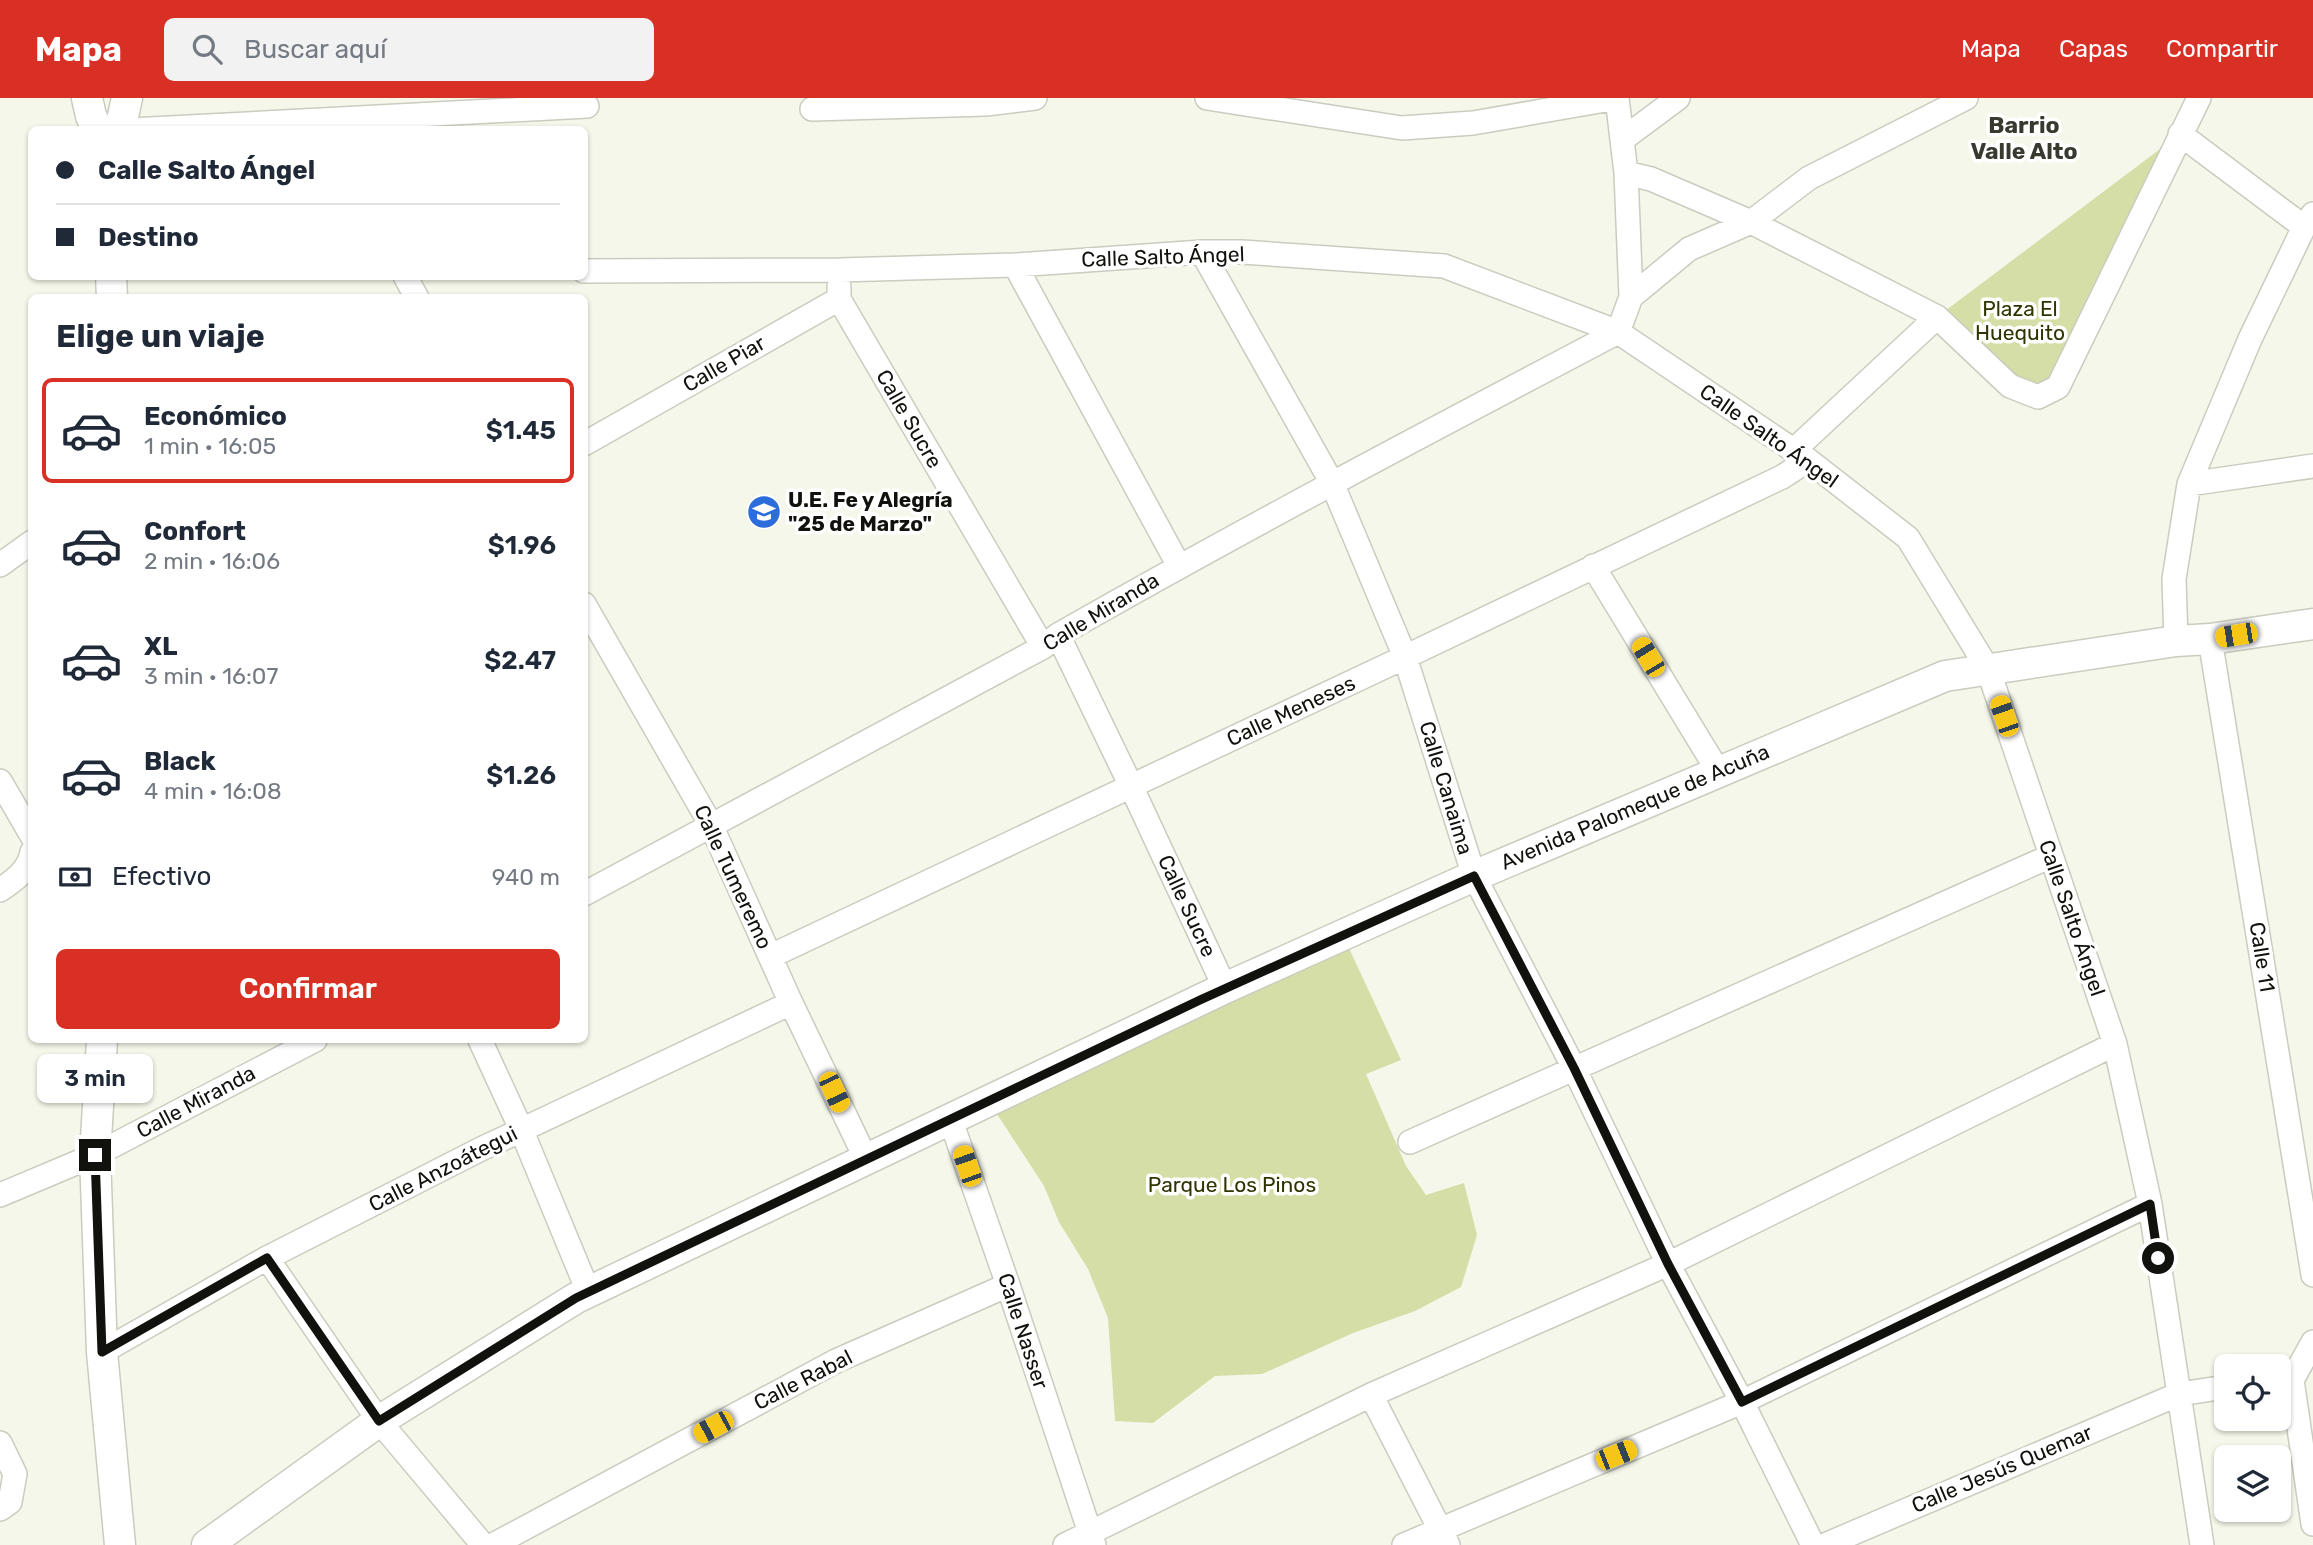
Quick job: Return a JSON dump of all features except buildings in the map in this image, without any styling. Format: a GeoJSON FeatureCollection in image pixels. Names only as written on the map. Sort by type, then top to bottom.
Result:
{"type":"FeatureCollection","features":[{"type":"Feature","properties":{"kind":"street"},"geometry":{"type":"LineString","coordinates":[[87,98],[96,126]]}},
{"type":"Feature","properties":{"kind":"street"},"geometry":{"type":"LineString","coordinates":[[121,126],[127,98]]}},
{"type":"Feature","properties":{"kind":"street"},"geometry":{"type":"LineString","coordinates":[[812,109],[986,104],[1035,98]]}},
{"type":"Feature","properties":{"kind":"street"},"geometry":{"type":"LineString","coordinates":[[1207,98],[1402,128],[1473,123],[1617,98],[1626,173],[1631,297],[1618,332]]}},
{"type":"Feature","properties":{"kind":"street"},"geometry":{"type":"LineString","coordinates":[[1623,139],[1678,98]]}},
{"type":"Feature","properties":{"kind":"street"},"geometry":{"type":"LineString","coordinates":[[1631,297],[1689,249],[1751,222],[1808,178],[1966,98]]}},
{"type":"Feature","properties":{"kind":"street"},"geometry":{"type":"LineString","coordinates":[[1626,173],[1651,179],[1751,222],[1937,317],[2010,386],[2038,397],[2058,387],[2199,98]]}},
{"type":"Feature","properties":{"kind":"street"},"geometry":{"type":"LineString","coordinates":[[301,126],[428,123],[587,107]]}},
{"type":"Feature","properties":{"kind":"street"},"geometry":{"type":"LineString","coordinates":[[2176,641],[2174,579],[2189,484],[2250,339],[2308,221],[2180,134]]}},
{"type":"Feature","properties":{"kind":"street","name":"Calle Salto Ángel"},"geometry":{"type":"LineString","coordinates":[[588,271],[839,270],[1015,265],[1202,252],[1242,252],[1444,266],[1618,332],[1801,456],[1908,538],[1988,669],[2115,1044],[2150,1204],[2202,1545]]}},
{"type":"Feature","properties":{"kind":"street","name":"Calle Canaima"},"geometry":{"type":"LineString","coordinates":[[1202,252],[1332,483],[1405,657],[1474,876],[1574,1068],[1668,1264],[1742,1402],[1813,1545]]}},
{"type":"Feature","properties":{"kind":"street"},"geometry":{"type":"LineString","coordinates":[[1015,265],[1179,566]]}},
{"type":"Feature","properties":{"kind":"street"},"geometry":{"type":"LineString","coordinates":[[838,299],[839,270]]}},
{"type":"Feature","properties":{"kind":"street","name":"Calle Piar"},"geometry":{"type":"LineString","coordinates":[[588,442],[838,299]]}},
{"type":"Feature","properties":{"kind":"street","name":"Calle Sucre"},"geometry":{"type":"LineString","coordinates":[[838,299],[1050,641],[1131,786],[1225,988]]}},
{"type":"Feature","properties":{"kind":"street","name":"Calle Meneses"},"geometry":{"type":"LineString","coordinates":[[771,956],[1782,477],[1937,317]]}},
{"type":"Feature","properties":{"kind":"street","name":"Calle Miranda"},"geometry":{"type":"LineString","coordinates":[[588,892],[1050,641],[1179,566],[1618,332]]}},
{"type":"Feature","properties":{"kind":"street"},"geometry":{"type":"LineString","coordinates":[[2189,484],[2313,466]]}},
{"type":"Feature","properties":{"kind":"street"},"geometry":{"type":"LineString","coordinates":[[0,565],[28,545]]}},
{"type":"Feature","properties":{"kind":"street"},"geometry":{"type":"LineString","coordinates":[[1593,566],[1718,771]]}},
{"type":"Feature","properties":{"kind":"street","name":"Calle Tumeremo"},"geometry":{"type":"LineString","coordinates":[[588,611],[711,825],[791,1003],[866,1159]]}},
{"type":"Feature","properties":{"kind":"street","name":"Avenida Palomeque de Acuña"},"geometry":{"type":"LineString","coordinates":[[207,1545],[379,1421],[589,1292],[1225,988],[1474,876],[1945,677],[2176,641],[2210,639],[2313,624]]}},
{"type":"Feature","properties":{"kind":"street","name":"Calle 11"},"geometry":{"type":"LineString","coordinates":[[2210,639],[2313,1275]]}},
{"type":"Feature","properties":{"kind":"street"},"geometry":{"type":"LineString","coordinates":[[0,781],[28,829]]}},
{"type":"Feature","properties":{"kind":"street"},"geometry":{"type":"LineString","coordinates":[[1409,1142],[2051,856]]}},
{"type":"Feature","properties":{"kind":"street"},"geometry":{"type":"LineString","coordinates":[[0,890],[15,880],[28,865]]}},
{"type":"Feature","properties":{"kind":"street","name":"Calle Anzoátegui"},"geometry":{"type":"LineString","coordinates":[[102,1352],[267,1258],[521,1129],[791,1003]]}},
{"type":"Feature","properties":{"kind":"street"},"geometry":{"type":"LineString","coordinates":[[102,1043],[95,1155],[102,1352],[120,1545]]}},
{"type":"Feature","properties":{"kind":"street","name":"Calle Miranda"},"geometry":{"type":"LineString","coordinates":[[0,1195],[95,1155],[309,1043]]}},
{"type":"Feature","properties":{"kind":"street"},"geometry":{"type":"LineString","coordinates":[[481,1043],[521,1129],[589,1292]]}},
{"type":"Feature","properties":{"kind":"street"},"geometry":{"type":"LineString","coordinates":[[1065,1545],[1092,1539],[1371,1395],[1668,1264],[2115,1044]]}},
{"type":"Feature","properties":{"kind":"street","name":"Calle Nasser"},"geometry":{"type":"LineString","coordinates":[[950,1118],[1009,1285],[1092,1539]]}},
{"type":"Feature","properties":{"kind":"street"},"geometry":{"type":"LineString","coordinates":[[1404,1545],[1443,1537],[1742,1402],[2150,1204]]}},
{"type":"Feature","properties":{"kind":"street"},"geometry":{"type":"LineString","coordinates":[[267,1258],[379,1421],[483,1545]]}},
{"type":"Feature","properties":{"kind":"street","name":"Calle Rabal"},"geometry":{"type":"LineString","coordinates":[[493,1545],[836,1361],[1009,1285]]}},
{"type":"Feature","properties":{"kind":"street"},"geometry":{"type":"LineString","coordinates":[[2291,1373],[2313,1342]]}},
{"type":"Feature","properties":{"kind":"street","name":"Calle Jesús Quemar"},"geometry":{"type":"LineString","coordinates":[[1825,1545],[2179,1394],[2214,1389]]}},
{"type":"Feature","properties":{"kind":"street"},"geometry":{"type":"LineString","coordinates":[[1371,1395],[1443,1537]]}},
{"type":"Feature","properties":{"kind":"street"},"geometry":{"type":"LineString","coordinates":[[2291,1412],[2313,1524]]}},
{"type":"Feature","properties":{"kind":"street"},"geometry":{"type":"LineString","coordinates":[[0,1443],[15,1474],[10,1502],[0,1509]]}},
{"type":"Feature","properties":{"kind":"green space","name":"Plaza El Huequito"},"geometry":{"type":"Polygon","coordinates":[[[2180,134],[2038,397],[1937,317],[2180,134]]]}},
{"type":"Feature","properties":{"kind":"green space","name":"Parque Los Pinos"},"geometry":{"type":"Polygon","coordinates":[[[1348,946],[1401,1060],[1366,1074],[1406,1166],[1426,1195],[1464,1183],[1477,1235],[1461,1287],[1415,1311],[1353,1333],[1262,1374],[1215,1376],[1153,1423],[1115,1421],[1108,1318],[1088,1269],[1059,1222],[1044,1186],[997,1114],[1348,946]]]}},
{"type":"Feature","properties":{"kind":"place","name":"U.E. Fe y Alegría \"25 de Marzo\""},"geometry":{"type":"Point","coordinates":[764,512]}},
{"type":"Feature","properties":{"kind":"district","name":"Barrio Valle Alto"},"geometry":{"type":"Point","coordinates":[2024,138]}},
{"type":"Feature","properties":{"kind":"route"},"geometry":{"type":"LineString","coordinates":[[95,1155],[102,1352],[267,1258],[379,1421],[576,1298],[1200,1000],[1474,876],[1574,1068],[1668,1264],[1742,1402],[2150,1204],[2158,1258]]}}]}
